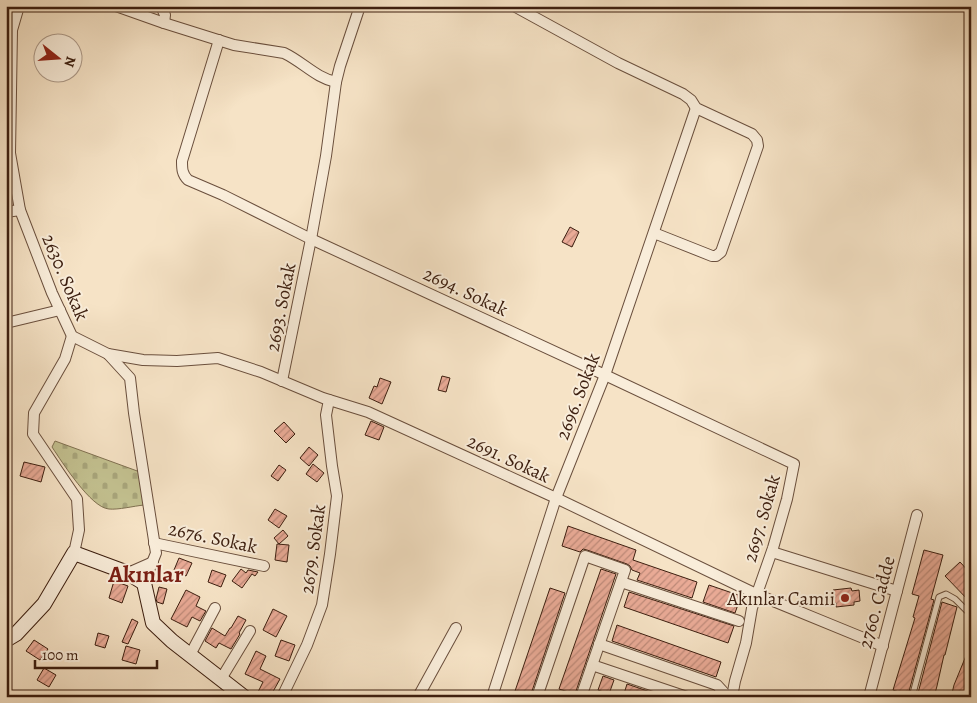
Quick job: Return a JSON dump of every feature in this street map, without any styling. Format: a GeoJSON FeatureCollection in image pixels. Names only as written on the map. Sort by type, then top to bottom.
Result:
{"type":"FeatureCollection","features":[{"type":"Feature","properties":{"kind":"street","name":"2630. Sokak"},"geometry":{"type":"LineString","coordinates":[[19,6],[12,30],[8,66],[10,153],[20,210],[52,293],[72,336],[108,354],[130,378],[156,553],[153,562]]}},
{"type":"Feature","properties":{"kind":"street"},"geometry":{"type":"LineString","coordinates":[[116,6],[234,45],[284,53],[321,78],[336,82]]}},
{"type":"Feature","properties":{"kind":"street"},"geometry":{"type":"LineString","coordinates":[[161,6],[164,23]]}},
{"type":"Feature","properties":{"kind":"street","name":"2693. Sokak"},"geometry":{"type":"LineString","coordinates":[[282,381],[326,156],[336,82],[360,6]]}},
{"type":"Feature","properties":{"kind":"street"},"geometry":{"type":"LineString","coordinates":[[514,6],[618,63],[683,94],[691,100],[696,108],[752,134],[757,140],[758,146],[719,254],[712,256],[654,233]]}},
{"type":"Feature","properties":{"kind":"street","name":"2694. Sokak"},"geometry":{"type":"LineString","coordinates":[[219,40],[182,161],[182,172],[188,180],[605,375]]}},
{"type":"Feature","properties":{"kind":"street","name":"2696. Sokak"},"geometry":{"type":"LineString","coordinates":[[492,697],[556,498],[605,375],[696,108]]}},
{"type":"Feature","properties":{"kind":"street"},"geometry":{"type":"LineString","coordinates":[[6,212],[20,210]]}},
{"type":"Feature","properties":{"kind":"street"},"geometry":{"type":"LineString","coordinates":[[6,323],[60,310]]}},
{"type":"Feature","properties":{"kind":"street"},"geometry":{"type":"LineString","coordinates":[[6,640],[16,634],[44,604],[74,553],[79,530],[77,499],[33,434],[34,413],[65,359],[72,336]]}},
{"type":"Feature","properties":{"kind":"street","name":"2691. Sokak"},"geometry":{"type":"LineString","coordinates":[[108,354],[144,360],[177,362],[218,358],[261,372],[329,400],[368,412],[556,498],[756,594],[883,646]]}},
{"type":"Feature","properties":{"kind":"street","name":"2697. Sokak"},"geometry":{"type":"LineString","coordinates":[[605,375],[794,464],[787,499],[772,552],[752,608],[746,643],[732,697]]}},
{"type":"Feature","properties":{"kind":"street","name":"2679. Sokak"},"geometry":{"type":"LineString","coordinates":[[282,697],[307,645],[322,605],[329,562],[337,496],[326,415],[329,400]]}},
{"type":"Feature","properties":{"kind":"street","name":"2760. Cadde"},"geometry":{"type":"LineString","coordinates":[[869,697],[917,516]]}},
{"type":"Feature","properties":{"kind":"street","name":"2676. Sokak"},"geometry":{"type":"LineString","coordinates":[[154,542],[264,566]]}},
{"type":"Feature","properties":{"kind":"street"},"geometry":{"type":"LineString","coordinates":[[772,552],[897,591]]}},
{"type":"Feature","properties":{"kind":"street"},"geometry":{"type":"LineString","coordinates":[[74,553],[128,573],[144,583]]}},
{"type":"Feature","properties":{"kind":"street"},"geometry":{"type":"LineString","coordinates":[[537,697],[585,556],[625,570],[581,697]]}},
{"type":"Feature","properties":{"kind":"street"},"geometry":{"type":"LineString","coordinates":[[128,573],[153,562]]}},
{"type":"Feature","properties":{"kind":"street"},"geometry":{"type":"LineString","coordinates":[[153,562],[144,583],[153,622],[172,642],[244,697]]}},
{"type":"Feature","properties":{"kind":"street"},"geometry":{"type":"LineString","coordinates":[[621,582],[739,621]]}},
{"type":"Feature","properties":{"kind":"street"},"geometry":{"type":"LineString","coordinates":[[190,655],[215,608]]}},
{"type":"Feature","properties":{"kind":"street"},"geometry":{"type":"LineString","coordinates":[[418,697],[456,628]]}},
{"type":"Feature","properties":{"kind":"street"},"geometry":{"type":"LineString","coordinates":[[221,679],[250,631]]}},
{"type":"Feature","properties":{"kind":"street"},"geometry":{"type":"LineString","coordinates":[[599,644],[718,685],[728,697]]}},
{"type":"Feature","properties":{"kind":"street"},"geometry":{"type":"LineString","coordinates":[[592,665],[687,697]]}},
{"type":"Feature","properties":{"kind":"lane"},"geometry":{"type":"LineString","coordinates":[[912,697],[939,597],[946,594],[955,599],[971,615]]}},
{"type":"Feature","properties":{"kind":"green space"},"geometry":{"type":"Polygon","coordinates":[[[55,441],[140,472],[144,505],[109,509],[102,507],[86,493],[63,463],[52,447],[55,441]]]}},
{"type":"Feature","properties":{"kind":"building"},"geometry":{"type":"Polygon","coordinates":[[[570,227],[579,232],[572,247],[562,242],[570,227]]]}},
{"type":"Feature","properties":{"kind":"building"},"geometry":{"type":"Polygon","coordinates":[[[442,376],[450,378],[446,392],[438,390],[442,376]]]}},
{"type":"Feature","properties":{"kind":"building"},"geometry":{"type":"Polygon","coordinates":[[[380,378],[391,382],[382,404],[369,398],[374,386],[377,387],[380,378]]]}},
{"type":"Feature","properties":{"kind":"building"},"geometry":{"type":"Polygon","coordinates":[[[371,421],[384,427],[379,440],[365,435],[371,421]]]}},
{"type":"Feature","properties":{"kind":"building"},"geometry":{"type":"Polygon","coordinates":[[[284,422],[295,434],[286,443],[274,431],[284,422]]]}},
{"type":"Feature","properties":{"kind":"building"},"geometry":{"type":"Polygon","coordinates":[[[309,447],[318,455],[309,466],[300,458],[309,447]]]}},
{"type":"Feature","properties":{"kind":"building"},"geometry":{"type":"Polygon","coordinates":[[[24,462],[45,467],[41,482],[20,476],[24,462]]]}},
{"type":"Feature","properties":{"kind":"building"},"geometry":{"type":"Polygon","coordinates":[[[313,464],[324,473],[317,482],[306,474],[313,464]]]}},
{"type":"Feature","properties":{"kind":"building"},"geometry":{"type":"Polygon","coordinates":[[[279,465],[286,470],[278,481],[271,476],[279,465]]]}},
{"type":"Feature","properties":{"kind":"building"},"geometry":{"type":"Polygon","coordinates":[[[275,509],[287,516],[279,528],[268,520],[275,509]]]}},
{"type":"Feature","properties":{"kind":"building"},"geometry":{"type":"Polygon","coordinates":[[[568,526],[636,550],[633,560],[697,582],[692,598],[637,580],[640,573],[632,570],[627,564],[587,550],[583,549],[580,552],[562,546],[568,526]]]}},
{"type":"Feature","properties":{"kind":"building"},"geometry":{"type":"Polygon","coordinates":[[[283,530],[288,536],[279,544],[274,538],[283,530]]]}},
{"type":"Feature","properties":{"kind":"building"},"geometry":{"type":"Polygon","coordinates":[[[277,544],[289,545],[287,562],[275,560],[277,544]]]}},
{"type":"Feature","properties":{"kind":"building"},"geometry":{"type":"Polygon","coordinates":[[[924,550],[943,555],[931,599],[934,600],[908,695],[893,690],[915,618],[913,617],[919,596],[912,594],[924,550]]]}},
{"type":"Feature","properties":{"kind":"building"},"geometry":{"type":"Polygon","coordinates":[[[179,558],[192,563],[186,576],[174,570],[179,558]]]}},
{"type":"Feature","properties":{"kind":"building"},"geometry":{"type":"Polygon","coordinates":[[[960,562],[971,574],[971,603],[945,576],[960,562]]]}},
{"type":"Feature","properties":{"kind":"building"},"geometry":{"type":"Polygon","coordinates":[[[241,569],[246,573],[248,570],[258,572],[255,576],[252,574],[242,588],[232,581],[241,569]]]}},
{"type":"Feature","properties":{"kind":"building"},"geometry":{"type":"Polygon","coordinates":[[[601,569],[616,574],[575,694],[559,689],[601,569]]]}},
{"type":"Feature","properties":{"kind":"building"},"geometry":{"type":"Polygon","coordinates":[[[212,570],[226,575],[221,587],[208,582],[212,570]]]}},
{"type":"Feature","properties":{"kind":"building"},"geometry":{"type":"Polygon","coordinates":[[[114,581],[128,586],[122,603],[109,598],[114,581]]]}},
{"type":"Feature","properties":{"kind":"building"},"geometry":{"type":"Polygon","coordinates":[[[709,585],[741,596],[735,613],[703,602],[709,585]]]}},
{"type":"Feature","properties":{"kind":"building"},"geometry":{"type":"Polygon","coordinates":[[[159,587],[167,589],[163,604],[157,602],[156,599],[159,587]]]}},
{"type":"Feature","properties":{"kind":"building"},"geometry":{"type":"Polygon","coordinates":[[[550,588],[565,593],[530,697],[513,697],[550,588]]]}},
{"type":"Feature","properties":{"kind":"building","name":"Akınlar Camii"},"geometry":{"type":"Polygon","coordinates":[[[851,588],[852,591],[859,590],[860,601],[854,602],[854,605],[836,607],[836,603],[831,604],[830,595],[833,595],[833,590],[851,588]]]}},
{"type":"Feature","properties":{"kind":"building"},"geometry":{"type":"Polygon","coordinates":[[[186,590],[200,597],[196,606],[206,611],[200,621],[192,617],[187,627],[171,619],[186,590]]]}},
{"type":"Feature","properties":{"kind":"building"},"geometry":{"type":"Polygon","coordinates":[[[629,592],[734,626],[728,643],[624,607],[629,592]]]}},
{"type":"Feature","properties":{"kind":"building"},"geometry":{"type":"Polygon","coordinates":[[[942,602],[957,607],[937,686],[934,697],[917,697],[942,602]]]}},
{"type":"Feature","properties":{"kind":"building"},"geometry":{"type":"Polygon","coordinates":[[[273,609],[287,616],[276,637],[263,630],[273,609]]]}},
{"type":"Feature","properties":{"kind":"building"},"geometry":{"type":"Polygon","coordinates":[[[238,616],[246,620],[231,649],[219,643],[216,648],[205,641],[212,628],[225,636],[238,616]]]}},
{"type":"Feature","properties":{"kind":"building"},"geometry":{"type":"Polygon","coordinates":[[[132,619],[138,622],[128,644],[122,642],[132,619]]]}},
{"type":"Feature","properties":{"kind":"building"},"geometry":{"type":"Polygon","coordinates":[[[617,625],[721,662],[716,677],[612,641],[617,625]]]}},
{"type":"Feature","properties":{"kind":"building"},"geometry":{"type":"Polygon","coordinates":[[[98,633],[109,636],[105,648],[95,645],[98,633]]]}},
{"type":"Feature","properties":{"kind":"building"},"geometry":{"type":"Polygon","coordinates":[[[34,640],[48,649],[40,660],[26,651],[34,640]]]}},
{"type":"Feature","properties":{"kind":"building"},"geometry":{"type":"Polygon","coordinates":[[[281,640],[295,645],[289,661],[275,656],[281,640]]]}},
{"type":"Feature","properties":{"kind":"building"},"geometry":{"type":"Polygon","coordinates":[[[126,646],[140,650],[136,664],[122,660],[126,646]]]}},
{"type":"Feature","properties":{"kind":"building"},"geometry":{"type":"Polygon","coordinates":[[[970,646],[971,691],[969,697],[951,697],[954,685],[970,646]]]}},
{"type":"Feature","properties":{"kind":"building"},"geometry":{"type":"Polygon","coordinates":[[[256,651],[266,656],[260,669],[280,679],[270,697],[262,697],[257,694],[263,682],[245,674],[256,651]]]}},
{"type":"Feature","properties":{"kind":"building"},"geometry":{"type":"Polygon","coordinates":[[[44,668],[56,675],[49,687],[37,680],[44,668]]]}},
{"type":"Feature","properties":{"kind":"building"},"geometry":{"type":"Polygon","coordinates":[[[603,676],[614,680],[609,694],[598,690],[603,676]]]}},
{"type":"Feature","properties":{"kind":"building"},"geometry":{"type":"Polygon","coordinates":[[[627,684],[665,697],[623,697],[627,684]]]}},
{"type":"Feature","properties":{"kind":"place","name":"Akınlar Camii"},"geometry":{"type":"Point","coordinates":[845,598]}},
{"type":"Feature","properties":{"kind":"district","name":"Akınlar"},"geometry":{"type":"Point","coordinates":[146,574]}}]}
